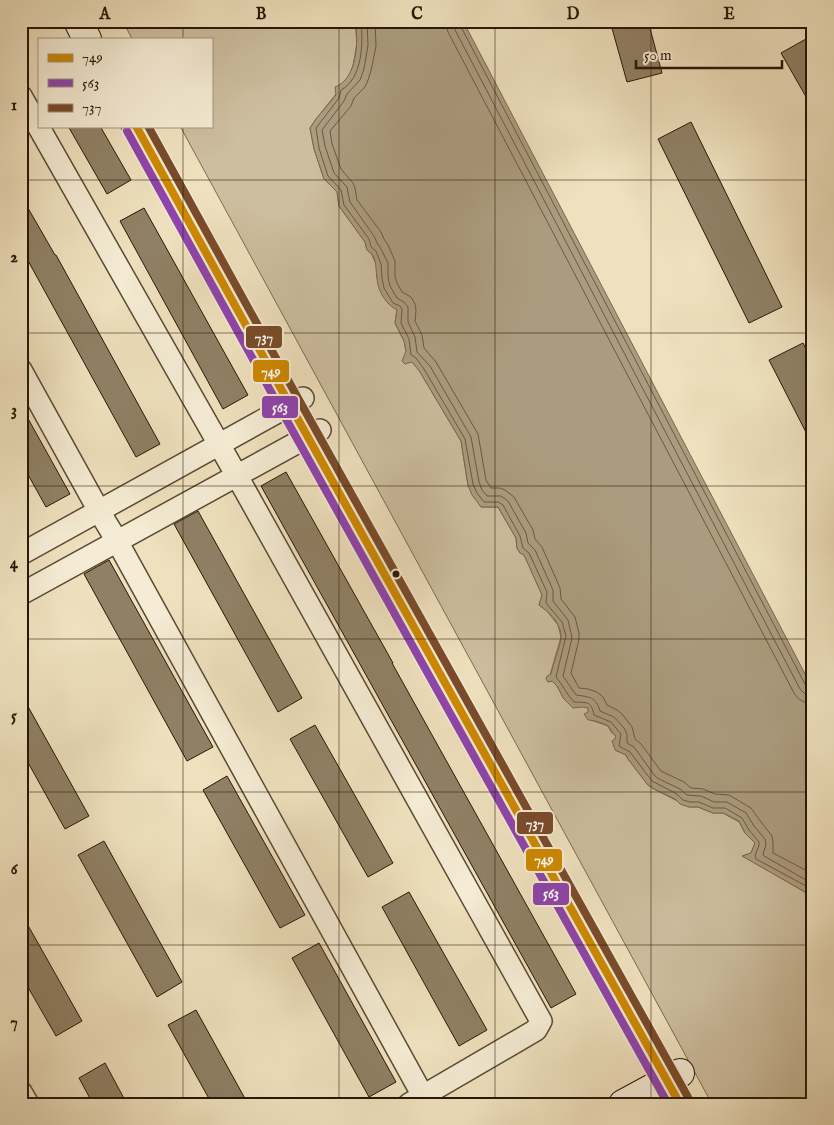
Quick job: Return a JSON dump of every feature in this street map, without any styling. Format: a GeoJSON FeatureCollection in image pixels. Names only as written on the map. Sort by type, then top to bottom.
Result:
{"type":"FeatureCollection","features":[{"type":"Feature","properties":{"kind":"street"},"geometry":{"type":"LineString","coordinates":[[78,21],[86,38]]}},
{"type":"Feature","properties":{"kind":"street"},"geometry":{"type":"LineString","coordinates":[[95,21],[104,38]]}},
{"type":"Feature","properties":{"kind":"street"},"geometry":{"type":"LineString","coordinates":[[21,96],[38,126]]}},
{"type":"Feature","properties":{"kind":"street"},"geometry":{"type":"LineString","coordinates":[[21,370],[117,542],[416,1100],[536,1030],[541,1021],[237,476],[39,128]]}},
{"type":"Feature","properties":{"kind":"street"},"geometry":{"type":"LineString","coordinates":[[137,128],[314,433],[673,1077],[696,1104]]}},
{"type":"Feature","properties":{"kind":"street"},"geometry":{"type":"LineString","coordinates":[[154,128],[296,402]]}},
{"type":"Feature","properties":{"kind":"street"},"geometry":{"type":"LineString","coordinates":[[21,554],[296,402]]}},
{"type":"Feature","properties":{"kind":"street"},"geometry":{"type":"LineString","coordinates":[[21,594],[314,433]]}},
{"type":"Feature","properties":{"kind":"street"},"geometry":{"type":"LineString","coordinates":[[623,1104],[673,1077]]}},
{"type":"Feature","properties":{"kind":"street"},"geometry":{"type":"LineString","coordinates":[[673,1077],[680,1104]]}},
{"type":"Feature","properties":{"kind":"street"},"geometry":{"type":"LineString","coordinates":[[21,1092],[28,1104]]}},
{"type":"Feature","properties":{"kind":"shaded area"},"geometry":{"type":"Polygon","coordinates":[[[123,21],[355,21],[357,43],[353,66],[349,76],[310,128],[314,149],[324,179],[337,192],[339,206],[365,242],[367,250],[371,253],[377,266],[377,278],[397,310],[395,323],[404,341],[406,351],[461,441],[468,485],[481,507],[498,507],[516,538],[517,548],[520,553],[524,554],[542,595],[539,605],[547,611],[558,625],[561,637],[548,682],[552,681],[557,686],[564,699],[588,708],[591,720],[608,726],[616,736],[615,750],[626,755],[648,785],[689,807],[698,807],[713,813],[723,813],[739,822],[745,833],[755,843],[751,853],[743,856],[805,892],[813,905],[813,1104],[712,1104],[181,128],[212,128],[212,38],[132,38],[123,21]]]}},
{"type":"Feature","properties":{"kind":"water"},"geometry":{"type":"Polygon","coordinates":[[[355,21],[463,21],[813,689],[813,906],[805,892],[742,856],[751,853],[755,843],[745,833],[739,821],[723,813],[713,813],[698,807],[680,804],[675,799],[648,785],[626,755],[615,750],[612,741],[616,736],[608,726],[588,720],[584,714],[588,712],[588,708],[573,708],[564,699],[557,686],[552,681],[548,682],[546,679],[551,674],[561,638],[557,623],[539,605],[542,595],[524,555],[517,548],[516,538],[498,507],[481,507],[472,495],[468,485],[461,441],[420,372],[412,362],[405,364],[402,361],[406,351],[404,341],[395,323],[397,310],[386,301],[381,293],[373,256],[367,250],[365,242],[339,206],[337,192],[324,179],[314,149],[310,128],[336,95],[335,87],[348,76],[355,59],[357,39],[355,21]]]}},
{"type":"Feature","properties":{"kind":"building"},"geometry":{"type":"Polygon","coordinates":[[[610,21],[648,21],[662,73],[627,82],[610,21]]]}},
{"type":"Feature","properties":{"kind":"building"},"geometry":{"type":"Polygon","coordinates":[[[813,35],[813,109],[781,53],[813,35]]]}},
{"type":"Feature","properties":{"kind":"building"},"geometry":{"type":"Polygon","coordinates":[[[691,122],[782,307],[749,323],[658,139],[691,122]]]}},
{"type":"Feature","properties":{"kind":"building"},"geometry":{"type":"Polygon","coordinates":[[[69,128],[101,128],[131,180],[107,194],[69,128]]]}},
{"type":"Feature","properties":{"kind":"building"},"geometry":{"type":"Polygon","coordinates":[[[21,196],[56,255],[160,444],[136,457],[21,248],[21,196]]]}},
{"type":"Feature","properties":{"kind":"building"},"geometry":{"type":"Polygon","coordinates":[[[144,208],[248,395],[223,409],[120,221],[144,208]]]}},
{"type":"Feature","properties":{"kind":"building"},"geometry":{"type":"Polygon","coordinates":[[[803,343],[813,362],[813,446],[769,360],[803,343]]]}},
{"type":"Feature","properties":{"kind":"building"},"geometry":{"type":"Polygon","coordinates":[[[21,406],[70,494],[46,507],[21,462],[21,406]]]}},
{"type":"Feature","properties":{"kind":"building"},"geometry":{"type":"Polygon","coordinates":[[[286,472],[576,994],[551,1008],[261,486],[286,472]]]}},
{"type":"Feature","properties":{"kind":"building"},"geometry":{"type":"Polygon","coordinates":[[[198,511],[302,698],[278,712],[174,524],[198,511]]]}},
{"type":"Feature","properties":{"kind":"building"},"geometry":{"type":"Polygon","coordinates":[[[109,560],[213,747],[187,761],[84,574],[109,560]]]}},
{"type":"Feature","properties":{"kind":"building"},"geometry":{"type":"Polygon","coordinates":[[[21,694],[89,816],[65,829],[21,750],[21,694]]]}},
{"type":"Feature","properties":{"kind":"building"},"geometry":{"type":"Polygon","coordinates":[[[315,725],[393,863],[368,877],[290,739],[315,725]]]}},
{"type":"Feature","properties":{"kind":"building"},"geometry":{"type":"Polygon","coordinates":[[[227,776],[305,915],[280,928],[203,790],[227,776]]]}},
{"type":"Feature","properties":{"kind":"building"},"geometry":{"type":"Polygon","coordinates":[[[104,841],[182,982],[157,997],[78,855],[104,841]]]}},
{"type":"Feature","properties":{"kind":"building"},"geometry":{"type":"Polygon","coordinates":[[[409,892],[487,1030],[459,1046],[382,907],[409,892]]]}},
{"type":"Feature","properties":{"kind":"building"},"geometry":{"type":"Polygon","coordinates":[[[21,913],[82,1021],[56,1036],[21,975],[21,913]]]}},
{"type":"Feature","properties":{"kind":"building"},"geometry":{"type":"Polygon","coordinates":[[[319,943],[396,1082],[369,1097],[292,958],[319,943]]]}},
{"type":"Feature","properties":{"kind":"building"},"geometry":{"type":"Polygon","coordinates":[[[196,1010],[248,1104],[212,1104],[168,1025],[196,1010]]]}},
{"type":"Feature","properties":{"kind":"building"},"geometry":{"type":"Polygon","coordinates":[[[105,1063],[127,1104],[93,1104],[79,1078],[105,1063]]]}},
{"type":"Feature","properties":{"kind":"transit line","name":"749"},"geometry":{"type":"LineString","coordinates":[[137,128],[680,1104]]}},
{"type":"Feature","properties":{"kind":"transit line","name":"737"},"geometry":{"type":"LineString","coordinates":[[149,128],[689,1099]]}},
{"type":"Feature","properties":{"kind":"transit line","name":"563"},"geometry":{"type":"LineString","coordinates":[[127,131],[668,1104]]}}]}
